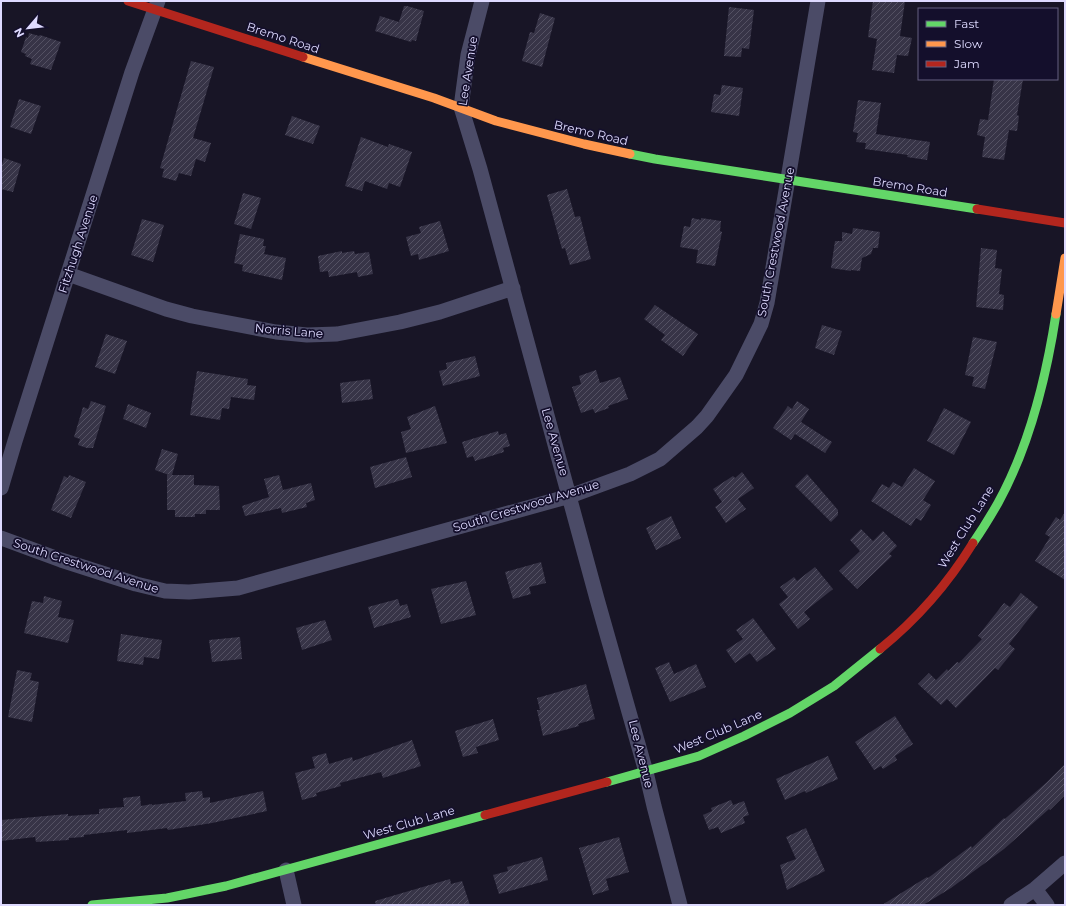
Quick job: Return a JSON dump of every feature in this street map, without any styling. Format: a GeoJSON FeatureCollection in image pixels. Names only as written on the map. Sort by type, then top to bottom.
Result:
{"type":"FeatureCollection","features":[{"type":"Feature","properties":{"kind":"street","name":"Bremo Road"},"geometry":{"type":"LineString","coordinates":[[128,1],[157,5],[460,107],[496,121],[584,144],[655,159],[1065,223]]}},
{"type":"Feature","properties":{"kind":"street","name":"Lee Avenue"},"geometry":{"type":"LineString","coordinates":[[482,1],[468,55],[460,107],[480,169],[597,599],[646,772],[680,905]]}},
{"type":"Feature","properties":{"kind":"street","name":"South Crestwood Avenue"},"geometry":{"type":"LineString","coordinates":[[1,538],[61,560],[136,584],[165,591],[189,592],[238,588],[570,496],[630,474],[660,458],[707,416],[732,380],[761,324],[767,303],[818,1]]}},
{"type":"Feature","properties":{"kind":"street","name":"Fitzhugh Avenue"},"geometry":{"type":"LineString","coordinates":[[1,488],[132,72],[157,5]]}},
{"type":"Feature","properties":{"kind":"street","name":"West Club Lane"},"geometry":{"type":"LineString","coordinates":[[92,905],[167,898],[226,886],[646,772],[699,756],[744,736],[790,713],[834,686],[890,642],[932,598],[962,561],[998,503],[1023,447],[1042,385],[1054,328],[1065,258]]}},
{"type":"Feature","properties":{"kind":"street","name":"Norris Lane"},"geometry":{"type":"LineString","coordinates":[[68,274],[166,309],[192,316],[276,332],[307,335],[337,334],[400,322],[440,312],[512,288]]}},
{"type":"Feature","properties":{"kind":"street"},"geometry":{"type":"LineString","coordinates":[[1011,905],[1035,889],[1065,863]]}},
{"type":"Feature","properties":{"kind":"street"},"geometry":{"type":"LineString","coordinates":[[286,870],[294,905]]}},
{"type":"Feature","properties":{"kind":"street"},"geometry":{"type":"LineString","coordinates":[[1035,889],[1047,905]]}},
{"type":"Feature","properties":{"kind":"building"},"geometry":{"type":"Polygon","coordinates":[[[873,1],[905,1],[900,36],[912,38],[908,56],[897,55],[894,73],[872,70],[877,39],[868,37],[873,1]]]}},
{"type":"Feature","properties":{"kind":"building"},"geometry":{"type":"Polygon","coordinates":[[[404,6],[424,11],[416,41],[412,40],[411,42],[375,31],[380,16],[399,22],[404,6]]]}},
{"type":"Feature","properties":{"kind":"building"},"geometry":{"type":"Polygon","coordinates":[[[729,7],[754,10],[749,49],[742,48],[741,57],[724,56],[729,7]]]}},
{"type":"Feature","properties":{"kind":"building"},"geometry":{"type":"Polygon","coordinates":[[[540,13],[555,18],[542,67],[522,61],[530,32],[534,33],[540,13]]]}},
{"type":"Feature","properties":{"kind":"building"},"geometry":{"type":"Polygon","coordinates":[[[29,33],[61,42],[51,70],[30,64],[32,59],[25,56],[26,54],[21,52],[26,37],[28,38],[29,33]]]}},
{"type":"Feature","properties":{"kind":"building"},"geometry":{"type":"Polygon","coordinates":[[[191,61],[214,67],[193,138],[211,143],[205,162],[196,159],[191,176],[179,173],[176,181],[162,177],[164,169],[160,168],[191,61]]]}},
{"type":"Feature","properties":{"kind":"building"},"geometry":{"type":"Polygon","coordinates":[[[994,80],[1023,80],[1017,115],[1019,116],[1017,131],[1009,130],[1004,160],[982,157],[985,137],[977,135],[980,119],[988,120],[994,80]]]}},
{"type":"Feature","properties":{"kind":"building"},"geometry":{"type":"Polygon","coordinates":[[[722,85],[743,88],[739,116],[711,112],[714,94],[720,95],[722,85]]]}},
{"type":"Feature","properties":{"kind":"building"},"geometry":{"type":"Polygon","coordinates":[[[19,99],[41,106],[31,134],[10,127],[19,99]]]}},
{"type":"Feature","properties":{"kind":"building"},"geometry":{"type":"Polygon","coordinates":[[[858,100],[881,103],[876,134],[930,142],[927,160],[907,157],[908,155],[865,149],[866,143],[856,142],[858,133],[853,132],[858,100]]]}},
{"type":"Feature","properties":{"kind":"building"},"geometry":{"type":"Polygon","coordinates":[[[292,116],[320,126],[313,144],[285,135],[292,116]]]}},
{"type":"Feature","properties":{"kind":"building"},"geometry":{"type":"Polygon","coordinates":[[[361,137],[388,147],[389,144],[412,152],[400,187],[389,183],[387,189],[365,181],[362,191],[345,186],[361,137]]]}},
{"type":"Feature","properties":{"kind":"building"},"geometry":{"type":"Polygon","coordinates":[[[4,158],[21,164],[13,192],[1,189],[1,168],[4,158]]]}},
{"type":"Feature","properties":{"kind":"building"},"geometry":{"type":"Polygon","coordinates":[[[567,189],[575,217],[580,216],[591,259],[570,265],[565,248],[562,249],[547,195],[567,189]]]}},
{"type":"Feature","properties":{"kind":"building"},"geometry":{"type":"Polygon","coordinates":[[[243,193],[261,198],[251,229],[234,224],[243,193]]]}},
{"type":"Feature","properties":{"kind":"building"},"geometry":{"type":"Polygon","coordinates":[[[692,218],[721,221],[720,231],[722,232],[715,266],[696,263],[698,250],[680,247],[684,226],[690,227],[692,218]]]}},
{"type":"Feature","properties":{"kind":"building"},"geometry":{"type":"Polygon","coordinates":[[[142,219],[164,225],[153,262],[131,255],[142,219]]]}},
{"type":"Feature","properties":{"kind":"building"},"geometry":{"type":"Polygon","coordinates":[[[440,221],[449,251],[419,260],[418,254],[411,256],[406,237],[421,233],[419,227],[440,221]]]}},
{"type":"Feature","properties":{"kind":"building"},"geometry":{"type":"Polygon","coordinates":[[[853,228],[880,232],[878,248],[873,248],[871,254],[862,258],[860,271],[831,268],[835,241],[842,241],[842,232],[852,234],[853,228]]]}},
{"type":"Feature","properties":{"kind":"building"},"geometry":{"type":"Polygon","coordinates":[[[240,234],[264,239],[263,246],[266,246],[264,254],[286,258],[282,280],[242,271],[243,265],[234,263],[240,234]]]}},
{"type":"Feature","properties":{"kind":"building"},"geometry":{"type":"Polygon","coordinates":[[[981,248],[997,250],[995,268],[1002,269],[999,294],[1004,295],[1003,310],[976,307],[981,248]]]}},
{"type":"Feature","properties":{"kind":"building"},"geometry":{"type":"Polygon","coordinates":[[[342,251],[342,253],[354,251],[355,254],[369,252],[373,274],[358,277],[357,272],[329,277],[328,271],[320,272],[318,256],[342,251]]]}},
{"type":"Feature","properties":{"kind":"building"},"geometry":{"type":"Polygon","coordinates":[[[655,305],[698,334],[683,356],[661,340],[665,335],[644,319],[655,305]]]}},
{"type":"Feature","properties":{"kind":"building"},"geometry":{"type":"Polygon","coordinates":[[[822,325],[842,331],[834,355],[815,348],[822,325]]]}},
{"type":"Feature","properties":{"kind":"building"},"geometry":{"type":"Polygon","coordinates":[[[106,334],[127,341],[115,374],[95,367],[106,334]]]}},
{"type":"Feature","properties":{"kind":"building"},"geometry":{"type":"Polygon","coordinates":[[[973,337],[997,342],[985,389],[972,386],[974,377],[965,375],[973,337]]]}},
{"type":"Feature","properties":{"kind":"building"},"geometry":{"type":"Polygon","coordinates":[[[475,356],[480,376],[443,386],[439,371],[447,369],[446,363],[475,356]]]}},
{"type":"Feature","properties":{"kind":"building"},"geometry":{"type":"Polygon","coordinates":[[[596,370],[600,383],[620,377],[628,399],[608,406],[609,408],[595,413],[593,409],[581,413],[572,387],[581,384],[579,376],[596,370]]]}},
{"type":"Feature","properties":{"kind":"building"},"geometry":{"type":"Polygon","coordinates":[[[197,371],[248,379],[247,385],[256,386],[254,400],[231,397],[229,409],[222,408],[220,420],[190,415],[197,371]]]}},
{"type":"Feature","properties":{"kind":"building"},"geometry":{"type":"Polygon","coordinates":[[[370,379],[373,399],[342,403],[340,383],[370,379]]]}},
{"type":"Feature","properties":{"kind":"building"},"geometry":{"type":"Polygon","coordinates":[[[91,401],[106,406],[93,448],[87,448],[78,445],[80,439],[74,437],[83,407],[88,409],[91,401]]]}},
{"type":"Feature","properties":{"kind":"building"},"geometry":{"type":"Polygon","coordinates":[[[797,401],[809,409],[801,422],[832,442],[825,453],[795,434],[791,440],[773,428],[788,406],[792,409],[797,401]]]}},
{"type":"Feature","properties":{"kind":"building"},"geometry":{"type":"Polygon","coordinates":[[[128,404],[151,413],[146,428],[123,419],[128,404]]]}},
{"type":"Feature","properties":{"kind":"building"},"geometry":{"type":"Polygon","coordinates":[[[435,406],[447,443],[406,453],[401,432],[411,429],[407,417],[435,406]]]}},
{"type":"Feature","properties":{"kind":"building"},"geometry":{"type":"Polygon","coordinates":[[[944,408],[971,422],[954,455],[927,441],[944,408]]]}},
{"type":"Feature","properties":{"kind":"building"},"geometry":{"type":"Polygon","coordinates":[[[498,431],[499,435],[506,433],[510,446],[503,448],[504,452],[475,461],[473,456],[467,458],[462,442],[498,431]]]}},
{"type":"Feature","properties":{"kind":"building"},"geometry":{"type":"Polygon","coordinates":[[[162,449],[178,454],[172,475],[194,475],[194,485],[219,486],[220,510],[206,510],[206,514],[195,514],[195,517],[175,517],[175,510],[167,510],[167,475],[169,475],[155,470],[162,449]]]}},
{"type":"Feature","properties":{"kind":"building"},"geometry":{"type":"Polygon","coordinates":[[[406,457],[412,477],[375,488],[370,467],[406,457]]]}},
{"type":"Feature","properties":{"kind":"building"},"geometry":{"type":"Polygon","coordinates":[[[914,468],[935,481],[923,500],[931,505],[921,521],[916,518],[911,526],[871,501],[882,484],[889,488],[893,482],[902,487],[914,468]]]}},
{"type":"Feature","properties":{"kind":"building"},"geometry":{"type":"Polygon","coordinates":[[[742,472],[754,488],[738,499],[746,509],[726,523],[715,507],[722,502],[713,489],[733,476],[735,478],[742,472]]]}},
{"type":"Feature","properties":{"kind":"building"},"geometry":{"type":"Polygon","coordinates":[[[807,474],[838,510],[838,515],[831,522],[795,486],[807,474]]]}},
{"type":"Feature","properties":{"kind":"building"},"geometry":{"type":"Polygon","coordinates":[[[69,475],[86,482],[71,518],[51,510],[64,476],[68,478],[69,475]]]}},
{"type":"Feature","properties":{"kind":"building"},"geometry":{"type":"Polygon","coordinates":[[[279,475],[283,490],[311,483],[315,500],[306,503],[307,507],[282,513],[281,508],[245,516],[242,506],[269,497],[264,479],[279,475]]]}},
{"type":"Feature","properties":{"kind":"building"},"geometry":{"type":"Polygon","coordinates":[[[1065,512],[1065,580],[1035,561],[1050,537],[1045,534],[1056,517],[1060,520],[1065,512]]]}},
{"type":"Feature","properties":{"kind":"building"},"geometry":{"type":"Polygon","coordinates":[[[671,516],[681,538],[656,550],[646,528],[671,516]]]}},
{"type":"Feature","properties":{"kind":"building"},"geometry":{"type":"Polygon","coordinates":[[[861,529],[873,541],[883,531],[897,546],[889,554],[892,556],[857,589],[839,571],[860,551],[850,540],[861,529]]]}},
{"type":"Feature","properties":{"kind":"building"},"geometry":{"type":"Polygon","coordinates":[[[541,562],[546,583],[529,587],[531,594],[513,599],[505,572],[541,562]]]}},
{"type":"Feature","properties":{"kind":"building"},"geometry":{"type":"Polygon","coordinates":[[[815,567],[833,589],[804,612],[810,619],[798,629],[779,604],[788,597],[780,587],[794,577],[797,581],[815,567]]]}},
{"type":"Feature","properties":{"kind":"building"},"geometry":{"type":"Polygon","coordinates":[[[466,581],[476,615],[441,624],[431,589],[466,581]]]}},
{"type":"Feature","properties":{"kind":"building"},"geometry":{"type":"Polygon","coordinates":[[[1021,593],[1038,607],[1009,644],[1015,649],[998,670],[995,668],[956,708],[947,699],[941,705],[918,684],[929,673],[936,680],[947,669],[948,671],[957,662],[959,663],[982,639],[978,636],[1004,603],[1010,607],[1021,593]]]}},
{"type":"Feature","properties":{"kind":"building"},"geometry":{"type":"Polygon","coordinates":[[[44,596],[62,601],[58,617],[74,620],[68,643],[24,633],[32,601],[43,603],[44,596]]]}},
{"type":"Feature","properties":{"kind":"building"},"geometry":{"type":"Polygon","coordinates":[[[398,599],[400,606],[407,604],[411,617],[374,628],[368,607],[398,599]]]}},
{"type":"Feature","properties":{"kind":"building"},"geometry":{"type":"Polygon","coordinates":[[[753,618],[776,649],[757,662],[750,653],[735,663],[726,650],[743,639],[736,630],[753,618]]]}},
{"type":"Feature","properties":{"kind":"building"},"geometry":{"type":"Polygon","coordinates":[[[325,620],[332,640],[302,650],[296,628],[325,620]]]}},
{"type":"Feature","properties":{"kind":"building"},"geometry":{"type":"Polygon","coordinates":[[[121,634],[162,640],[159,659],[144,657],[143,665],[117,661],[121,634]]]}},
{"type":"Feature","properties":{"kind":"building"},"geometry":{"type":"Polygon","coordinates":[[[240,637],[242,659],[212,662],[209,640],[240,637]]]}},
{"type":"Feature","properties":{"kind":"building"},"geometry":{"type":"Polygon","coordinates":[[[669,662],[674,674],[696,664],[706,687],[670,702],[655,668],[669,662]]]}},
{"type":"Feature","properties":{"kind":"building"},"geometry":{"type":"Polygon","coordinates":[[[17,670],[32,673],[30,680],[39,682],[32,722],[8,717],[17,670]]]}},
{"type":"Feature","properties":{"kind":"building"},"geometry":{"type":"Polygon","coordinates":[[[586,684],[595,719],[578,724],[579,726],[543,736],[537,710],[540,710],[537,698],[586,684]]]}},
{"type":"Feature","properties":{"kind":"building"},"geometry":{"type":"Polygon","coordinates":[[[895,716],[913,744],[895,756],[897,760],[883,769],[881,766],[874,770],[855,742],[895,716]]]}},
{"type":"Feature","properties":{"kind":"building"},"geometry":{"type":"Polygon","coordinates":[[[493,719],[499,740],[476,747],[478,753],[463,757],[455,731],[493,719]]]}},
{"type":"Feature","properties":{"kind":"building"},"geometry":{"type":"Polygon","coordinates":[[[412,740],[421,766],[383,778],[381,772],[340,783],[341,786],[316,793],[317,796],[302,800],[295,773],[315,768],[312,757],[326,753],[329,764],[352,757],[353,761],[412,740]]]}},
{"type":"Feature","properties":{"kind":"building"},"geometry":{"type":"Polygon","coordinates":[[[828,756],[838,779],[806,793],[805,791],[785,800],[776,779],[828,756]]]}},
{"type":"Feature","properties":{"kind":"building"},"geometry":{"type":"Polygon","coordinates":[[[1065,764],[1065,795],[1050,810],[1049,809],[1004,849],[951,888],[923,905],[882,905],[927,877],[928,878],[971,846],[972,848],[1004,818],[1005,819],[1047,782],[1065,764]]]}},
{"type":"Feature","properties":{"kind":"building"},"geometry":{"type":"Polygon","coordinates":[[[202,791],[203,798],[210,797],[210,803],[263,791],[267,811],[212,823],[168,830],[167,828],[127,833],[127,830],[84,835],[84,837],[69,838],[69,840],[36,842],[35,837],[1,841],[1,820],[68,814],[68,816],[99,814],[99,809],[124,807],[123,798],[140,796],[141,806],[186,801],[185,793],[202,791]]]}},
{"type":"Feature","properties":{"kind":"building"},"geometry":{"type":"Polygon","coordinates":[[[731,800],[733,805],[744,801],[749,815],[743,817],[745,823],[721,833],[718,827],[709,830],[703,815],[712,811],[711,808],[731,800]]]}},
{"type":"Feature","properties":{"kind":"building"},"geometry":{"type":"Polygon","coordinates":[[[806,828],[825,871],[787,890],[780,865],[796,859],[786,837],[806,828]]]}},
{"type":"Feature","properties":{"kind":"building"},"geometry":{"type":"Polygon","coordinates":[[[619,837],[629,872],[606,879],[609,890],[593,895],[579,848],[619,837]]]}},
{"type":"Feature","properties":{"kind":"building"},"geometry":{"type":"Polygon","coordinates":[[[542,857],[548,880],[499,894],[493,875],[508,871],[507,867],[542,857]]]}},
{"type":"Feature","properties":{"kind":"building"},"geometry":{"type":"Polygon","coordinates":[[[450,879],[451,884],[462,881],[470,905],[376,905],[375,901],[450,879]]]}},
{"type":"Feature","properties":{"kind":"traffic: fast"},"geometry":{"type":"LineString","coordinates":[[630,154],[977,209]]}},
{"type":"Feature","properties":{"kind":"traffic: fast"},"geometry":{"type":"LineString","coordinates":[[973,543],[995,508],[1009,481],[1028,435],[1042,387],[1056,314]]}},
{"type":"Feature","properties":{"kind":"traffic: fast"},"geometry":{"type":"LineString","coordinates":[[607,782],[699,756],[744,736],[790,713],[834,686],[880,649]]}},
{"type":"Feature","properties":{"kind":"traffic: fast"},"geometry":{"type":"LineString","coordinates":[[92,905],[167,898],[226,886],[485,815]]}},
{"type":"Feature","properties":{"kind":"traffic: slow"},"geometry":{"type":"LineString","coordinates":[[303,57],[434,98],[496,121],[584,144],[630,154]]}},
{"type":"Feature","properties":{"kind":"traffic: slow"},"geometry":{"type":"LineString","coordinates":[[1056,314],[1065,258]]}},
{"type":"Feature","properties":{"kind":"traffic: jam"},"geometry":{"type":"LineString","coordinates":[[128,1],[303,57]]}},
{"type":"Feature","properties":{"kind":"traffic: jam"},"geometry":{"type":"LineString","coordinates":[[977,209],[1065,223]]}},
{"type":"Feature","properties":{"kind":"traffic: jam"},"geometry":{"type":"LineString","coordinates":[[880,649],[906,626],[931,600],[964,558],[973,543]]}},
{"type":"Feature","properties":{"kind":"traffic: jam"},"geometry":{"type":"LineString","coordinates":[[485,815],[607,782]]}}]}
